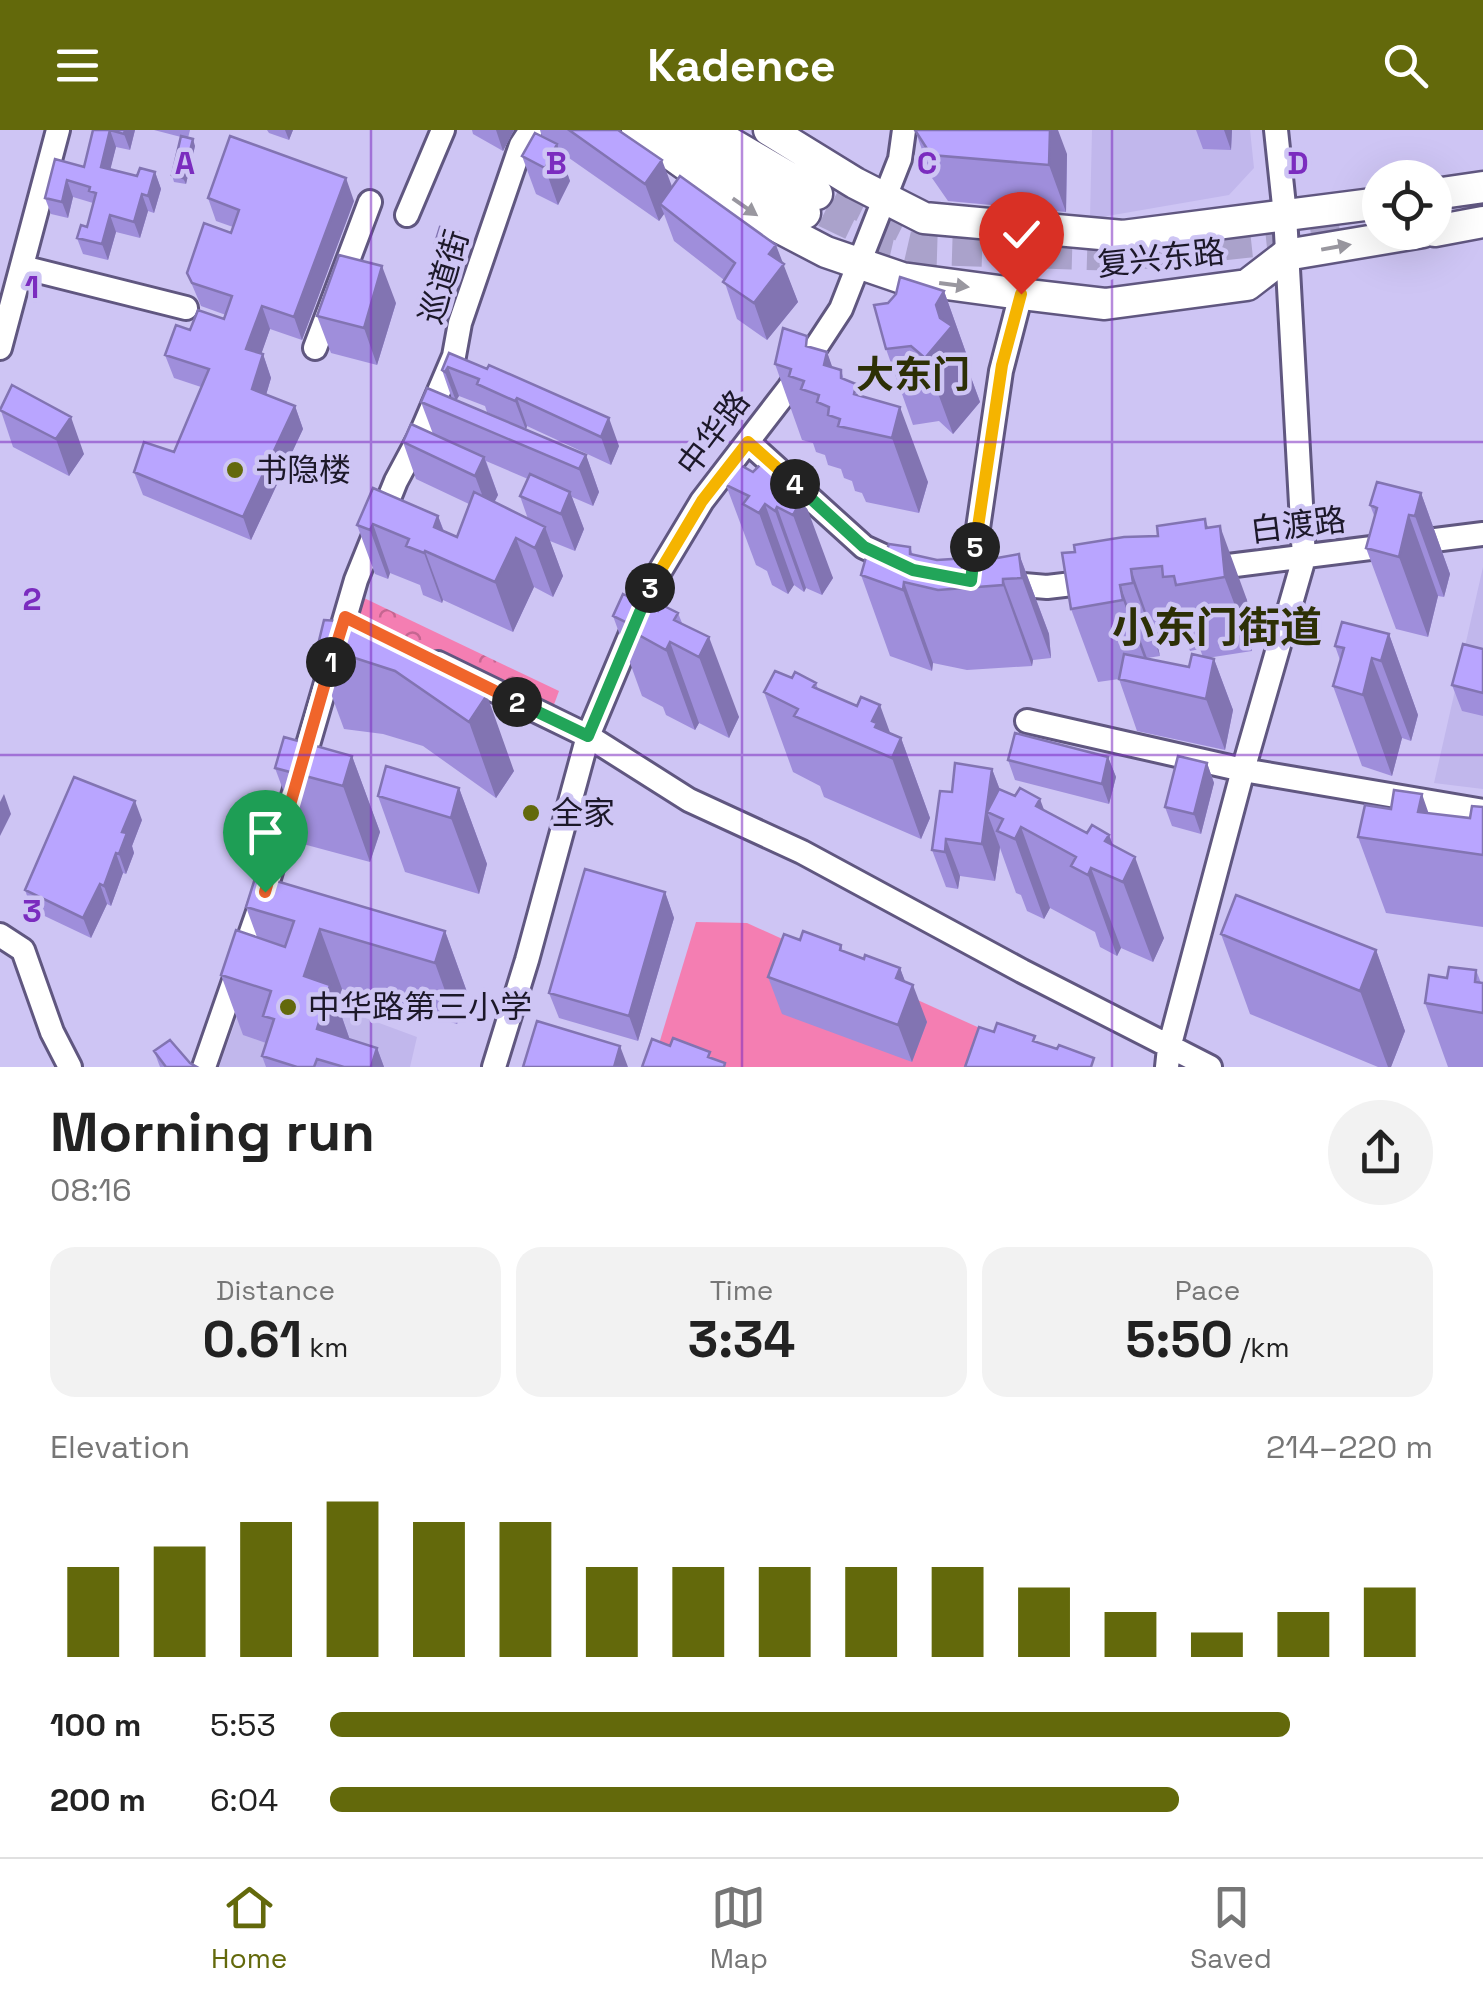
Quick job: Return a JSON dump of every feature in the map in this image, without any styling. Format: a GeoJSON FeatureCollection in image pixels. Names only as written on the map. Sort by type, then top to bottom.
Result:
{"type":"FeatureCollection","features":[{"type":"Feature","properties":{"kind":"main road","name":"复兴东路"},"geometry":{"type":"LineString","coordinates":[[637,130],[759,217],[826,252],[902,278],[1105,304],[1247,284],[1286,256],[1362,243]]}},
{"type":"Feature","properties":{"kind":"main road"},"geometry":{"type":"LineString","coordinates":[[675,130],[731,170],[811,203],[708,130]]}},
{"type":"Feature","properties":{"kind":"main road","name":"复兴东路"},"geometry":{"type":"LineString","coordinates":[[769,130],[924,218],[1122,236],[1362,204]]}},
{"type":"Feature","properties":{"kind":"main road"},"geometry":{"type":"LineString","coordinates":[[1452,192],[1483,187]]}},
{"type":"Feature","properties":{"kind":"main road"},"geometry":{"type":"LineString","coordinates":[[1452,227],[1483,222]]}},
{"type":"Feature","properties":{"kind":"street"},"geometry":{"type":"LineString","coordinates":[[0,348],[58,130]]}},
{"type":"Feature","properties":{"kind":"street"},"geometry":{"type":"LineString","coordinates":[[406,215],[443,130]]}},
{"type":"Feature","properties":{"kind":"street","name":"巡道街"},"geometry":{"type":"LineString","coordinates":[[204,1067],[354,621],[356,580],[396,481],[454,356],[465,308],[521,145],[531,130]]}},
{"type":"Feature","properties":{"kind":"street","name":"中华路"},"geometry":{"type":"LineString","coordinates":[[494,1067],[588,736],[651,586],[702,501],[841,309],[900,159],[904,130]]}},
{"type":"Feature","properties":{"kind":"street"},"geometry":{"type":"LineString","coordinates":[[1168,1058],[1242,770],[1304,558],[1286,215],[1276,130]]}},
{"type":"Feature","properties":{"kind":"street"},"geometry":{"type":"LineString","coordinates":[[315,348],[370,202]]}},
{"type":"Feature","properties":{"kind":"street"},"geometry":{"type":"LineString","coordinates":[[22,266],[186,308]]}},
{"type":"Feature","properties":{"kind":"street"},"geometry":{"type":"LineString","coordinates":[[1021,294],[1002,365],[961,579],[1047,587],[1126,578]]}},
{"type":"Feature","properties":{"kind":"street"},"geometry":{"type":"LineString","coordinates":[[748,442],[864,547],[913,570]]}},
{"type":"Feature","properties":{"kind":"street","name":"白渡路"},"geometry":{"type":"LineString","coordinates":[[1185,571],[1483,534]]}},
{"type":"Feature","properties":{"kind":"street"},"geometry":{"type":"LineString","coordinates":[[414,651],[588,736],[689,800],[882,892],[1168,1058],[1210,1067]]}},
{"type":"Feature","properties":{"kind":"street"},"geometry":{"type":"LineString","coordinates":[[1026,722],[1242,770],[1483,811]]}},
{"type":"Feature","properties":{"kind":"street"},"geometry":{"type":"LineString","coordinates":[[0,935],[23,950],[52,1032],[70,1067]]}},
{"type":"Feature","properties":{"kind":"shaded area"},"geometry":{"type":"Polygon","coordinates":[[[1092,130],[1250,130],[1254,168],[1229,195],[1090,219],[1092,130]]]}},
{"type":"Feature","properties":{"kind":"shaded area"},"geometry":{"type":"Polygon","coordinates":[[[1483,567],[1483,789],[1434,783],[1483,567]]]}},
{"type":"Feature","properties":{"kind":"shaded area","name":"中华路第三小学"},"geometry":{"type":"Polygon","coordinates":[[[252,976],[417,1037],[410,1067],[219,1067],[252,976]]]}},
{"type":"Feature","properties":{"kind":"green space"},"geometry":{"type":"Polygon","coordinates":[[[364,598],[559,691],[552,710],[357,614],[364,598]]]}},
{"type":"Feature","properties":{"kind":"green space"},"geometry":{"type":"Polygon","coordinates":[[[696,922],[747,923],[1066,1067],[652,1067],[696,922]]]}},
{"type":"Feature","properties":{"kind":"building"},"geometry":{"type":"Polygon","coordinates":[[[93,130],[110,130],[101,167],[137,176],[140,168],[155,172],[148,196],[142,194],[134,222],[110,215],[102,244],[77,238],[81,225],[87,227],[96,193],[89,191],[90,187],[67,180],[62,202],[45,198],[55,159],[84,167],[93,130]]]}},
{"type":"Feature","properties":{"kind":"building"},"geometry":{"type":"Polygon","coordinates":[[[569,130],[618,130],[662,160],[645,184],[569,130]]]}},
{"type":"Feature","properties":{"kind":"building"},"geometry":{"type":"Polygon","coordinates":[[[915,130],[1050,130],[1049,165],[931,155],[915,130]]]}},
{"type":"Feature","properties":{"kind":"building"},"geometry":{"type":"Polygon","coordinates":[[[535,133],[557,144],[545,168],[522,156],[535,133]]]}},
{"type":"Feature","properties":{"kind":"building"},"geometry":{"type":"Polygon","coordinates":[[[181,136],[193,139],[183,178],[172,175],[181,136]]]}},
{"type":"Feature","properties":{"kind":"building"},"geometry":{"type":"Polygon","coordinates":[[[230,136],[346,178],[294,317],[262,306],[246,349],[263,354],[252,389],[295,406],[243,517],[134,472],[144,442],[174,452],[209,369],[165,355],[176,325],[190,330],[198,310],[224,319],[232,296],[192,283],[187,273],[204,223],[231,233],[239,210],[208,198],[230,136]]]}},
{"type":"Feature","properties":{"kind":"building"},"geometry":{"type":"Polygon","coordinates":[[[680,176],[776,245],[769,254],[784,264],[754,303],[723,282],[735,263],[660,204],[680,176]]]}},
{"type":"Feature","properties":{"kind":"building"},"geometry":{"type":"Polygon","coordinates":[[[440,227],[459,232],[454,248],[435,243],[440,227]]]}},
{"type":"Feature","properties":{"kind":"building"},"geometry":{"type":"Polygon","coordinates":[[[339,255],[382,266],[364,328],[317,316],[339,255]]]}},
{"type":"Feature","properties":{"kind":"building"},"geometry":{"type":"Polygon","coordinates":[[[900,277],[944,291],[936,305],[940,318],[952,326],[925,358],[911,346],[886,349],[874,305],[888,303],[896,294],[900,277]]]}},
{"type":"Feature","properties":{"kind":"building"},"geometry":{"type":"Polygon","coordinates":[[[783,328],[807,336],[806,346],[827,352],[824,365],[841,370],[841,378],[856,384],[854,394],[900,407],[892,438],[838,426],[840,419],[828,415],[829,407],[817,402],[819,395],[801,389],[804,381],[789,376],[791,369],[775,364],[783,328]]]}},
{"type":"Feature","properties":{"kind":"building"},"geometry":{"type":"Polygon","coordinates":[[[449,353],[487,369],[489,365],[609,418],[601,437],[477,384],[479,379],[448,367],[445,372],[442,370],[449,353]]]}},
{"type":"Feature","properties":{"kind":"building"},"geometry":{"type":"Polygon","coordinates":[[[12,385],[71,417],[56,439],[0,410],[12,385]]]}},
{"type":"Feature","properties":{"kind":"building"},"geometry":{"type":"Polygon","coordinates":[[[427,388],[586,455],[579,469],[421,402],[427,388]]]}},
{"type":"Feature","properties":{"kind":"building"},"geometry":{"type":"Polygon","coordinates":[[[411,424],[484,457],[475,476],[403,442],[411,424]]]}},
{"type":"Feature","properties":{"kind":"building"},"geometry":{"type":"Polygon","coordinates":[[[761,464],[784,479],[779,486],[803,497],[793,515],[765,504],[759,513],[743,504],[749,496],[726,485],[740,465],[753,472],[761,464]]]}},
{"type":"Feature","properties":{"kind":"building"},"geometry":{"type":"Polygon","coordinates":[[[530,474],[570,492],[561,514],[520,496],[530,474]]]}},
{"type":"Feature","properties":{"kind":"building"},"geometry":{"type":"Polygon","coordinates":[[[1377,482],[1421,493],[1415,516],[1409,515],[1399,557],[1366,548],[1377,508],[1370,505],[1377,482]]]}},
{"type":"Feature","properties":{"kind":"building"},"geometry":{"type":"Polygon","coordinates":[[[373,488],[438,516],[434,527],[457,537],[474,492],[545,527],[535,548],[516,538],[495,582],[406,546],[409,539],[373,524],[370,530],[357,525],[373,488]]]}},
{"type":"Feature","properties":{"kind":"building"},"geometry":{"type":"Polygon","coordinates":[[[1205,519],[1206,528],[1220,526],[1225,577],[1176,585],[1174,576],[1163,577],[1162,566],[1131,569],[1133,583],[1120,585],[1123,600],[1071,609],[1062,553],[1075,552],[1074,545],[1158,536],[1157,526],[1205,519]]]}},
{"type":"Feature","properties":{"kind":"building"},"geometry":{"type":"Polygon","coordinates":[[[889,544],[910,547],[910,554],[937,560],[967,558],[967,549],[984,548],[986,560],[1019,554],[1022,578],[1003,579],[1003,585],[938,590],[904,582],[903,590],[861,575],[868,550],[885,555],[889,544]]]}},
{"type":"Feature","properties":{"kind":"building"},"geometry":{"type":"Polygon","coordinates":[[[623,594],[658,611],[662,605],[678,613],[674,620],[709,637],[699,657],[670,642],[666,650],[637,634],[640,629],[613,616],[623,594]]]}},
{"type":"Feature","properties":{"kind":"building"},"geometry":{"type":"Polygon","coordinates":[[[324,620],[366,623],[412,641],[450,664],[487,695],[469,722],[395,671],[355,658],[316,653],[324,620]]]}},
{"type":"Feature","properties":{"kind":"building"},"geometry":{"type":"Polygon","coordinates":[[[1342,622],[1389,634],[1381,661],[1372,658],[1363,695],[1333,686],[1344,648],[1335,646],[1342,622]]]}},
{"type":"Feature","properties":{"kind":"building"},"geometry":{"type":"Polygon","coordinates":[[[1463,644],[1483,649],[1483,693],[1452,685],[1463,644]]]}},
{"type":"Feature","properties":{"kind":"building"},"geometry":{"type":"Polygon","coordinates":[[[1124,654],[1189,667],[1192,654],[1214,659],[1206,699],[1119,679],[1124,654]]]}},
{"type":"Feature","properties":{"kind":"building"},"geometry":{"type":"Polygon","coordinates":[[[775,671],[792,678],[795,672],[816,683],[813,687],[857,706],[861,697],[880,705],[872,721],[877,723],[875,727],[901,738],[892,758],[794,716],[798,709],[764,692],[775,671]]]}},
{"type":"Feature","properties":{"kind":"building"},"geometry":{"type":"Polygon","coordinates":[[[1015,733],[1108,757],[1102,784],[1008,760],[1015,733]]]}},
{"type":"Feature","properties":{"kind":"building"},"geometry":{"type":"Polygon","coordinates":[[[284,737],[352,756],[343,786],[275,768],[284,737]]]}},
{"type":"Feature","properties":{"kind":"building"},"geometry":{"type":"Polygon","coordinates":[[[1178,756],[1207,763],[1194,814],[1165,807],[1178,756]]]}},
{"type":"Feature","properties":{"kind":"building"},"geometry":{"type":"Polygon","coordinates":[[[955,763],[992,769],[982,844],[946,839],[945,852],[932,850],[940,791],[952,792],[955,763]]]}},
{"type":"Feature","properties":{"kind":"building"},"geometry":{"type":"Polygon","coordinates":[[[386,766],[459,788],[451,818],[378,796],[386,766]]]}},
{"type":"Feature","properties":{"kind":"building"},"geometry":{"type":"Polygon","coordinates":[[[74,777],[135,801],[122,832],[127,833],[119,854],[116,853],[104,886],[100,884],[83,918],[25,890],[74,777]]]}},
{"type":"Feature","properties":{"kind":"building"},"geometry":{"type":"Polygon","coordinates":[[[1020,788],[1040,799],[1036,806],[1087,833],[1092,825],[1109,835],[1105,841],[1135,857],[1123,882],[1091,868],[1088,875],[1071,866],[1076,857],[1021,827],[1015,839],[997,831],[1003,819],[987,812],[999,789],[1015,796],[1020,788]]]}},
{"type":"Feature","properties":{"kind":"building"},"geometry":{"type":"Polygon","coordinates":[[[1394,790],[1422,794],[1418,812],[1470,818],[1472,806],[1483,807],[1483,855],[1358,837],[1365,805],[1391,809],[1394,790]]]}},
{"type":"Feature","properties":{"kind":"building"},"geometry":{"type":"Polygon","coordinates":[[[585,869],[665,892],[629,1016],[549,993],[585,869]]]}},
{"type":"Feature","properties":{"kind":"building"},"geometry":{"type":"Polygon","coordinates":[[[256,875],[445,931],[435,963],[320,929],[304,976],[330,985],[317,1029],[377,1048],[371,1067],[344,1067],[317,1059],[314,1067],[297,1067],[262,1056],[274,1019],[263,1016],[271,991],[221,975],[236,930],[285,947],[294,921],[246,907],[256,875]]]}},
{"type":"Feature","properties":{"kind":"building"},"geometry":{"type":"Polygon","coordinates":[[[1236,895],[1376,950],[1360,991],[1221,934],[1236,895]]]}},
{"type":"Feature","properties":{"kind":"building"},"geometry":{"type":"Polygon","coordinates":[[[803,931],[841,945],[840,950],[900,968],[896,978],[913,985],[898,1025],[768,977],[784,934],[800,940],[803,931]]]}},
{"type":"Feature","properties":{"kind":"building"},"geometry":{"type":"Polygon","coordinates":[[[1449,967],[1476,970],[1475,982],[1483,983],[1483,1013],[1425,1003],[1429,975],[1447,978],[1449,967]]]}},
{"type":"Feature","properties":{"kind":"building"},"geometry":{"type":"Polygon","coordinates":[[[537,1021],[620,1046],[614,1067],[523,1067],[537,1021]]]}},
{"type":"Feature","properties":{"kind":"building"},"geometry":{"type":"Polygon","coordinates":[[[997,1023],[1035,1036],[1033,1041],[1057,1049],[1059,1045],[1094,1058],[1091,1067],[965,1067],[979,1027],[994,1032],[997,1023]]]}},
{"type":"Feature","properties":{"kind":"building"},"geometry":{"type":"Polygon","coordinates":[[[673,1038],[710,1052],[708,1057],[725,1063],[724,1067],[642,1067],[652,1039],[670,1046],[673,1038]]]}},
{"type":"Feature","properties":{"kind":"building"},"geometry":{"type":"Polygon","coordinates":[[[170,1040],[197,1067],[166,1067],[154,1051],[170,1040]]]}},
{"type":"Feature","properties":{"kind":"tunnel"},"geometry":{"type":"LineString","coordinates":[[796,174],[902,227]]}},
{"type":"Feature","properties":{"kind":"tunnel"},"geometry":{"type":"LineString","coordinates":[[784,193],[885,241],[924,250],[1124,256],[1340,233]]}},
{"type":"Feature","properties":{"kind":"place","name":"书隐楼"},"geometry":{"type":"Point","coordinates":[235,470]}},
{"type":"Feature","properties":{"kind":"place","name":"全家"},"geometry":{"type":"Point","coordinates":[531,813]}},
{"type":"Feature","properties":{"kind":"place","name":"中华路第三小学"},"geometry":{"type":"Point","coordinates":[288,1007]}},
{"type":"Feature","properties":{"kind":"district","name":"大东门"},"geometry":{"type":"Point","coordinates":[913,375]}},
{"type":"Feature","properties":{"kind":"district","name":"小东门街道"},"geometry":{"type":"Point","coordinates":[1217,627]}},
{"type":"Feature","properties":{"kind":"route"},"geometry":{"type":"LineString","coordinates":[[265,892],[345,617],[588,736],[651,586],[702,501],[748,442],[864,547],[913,570],[971,581],[1002,365],[1021,294]]}}]}
